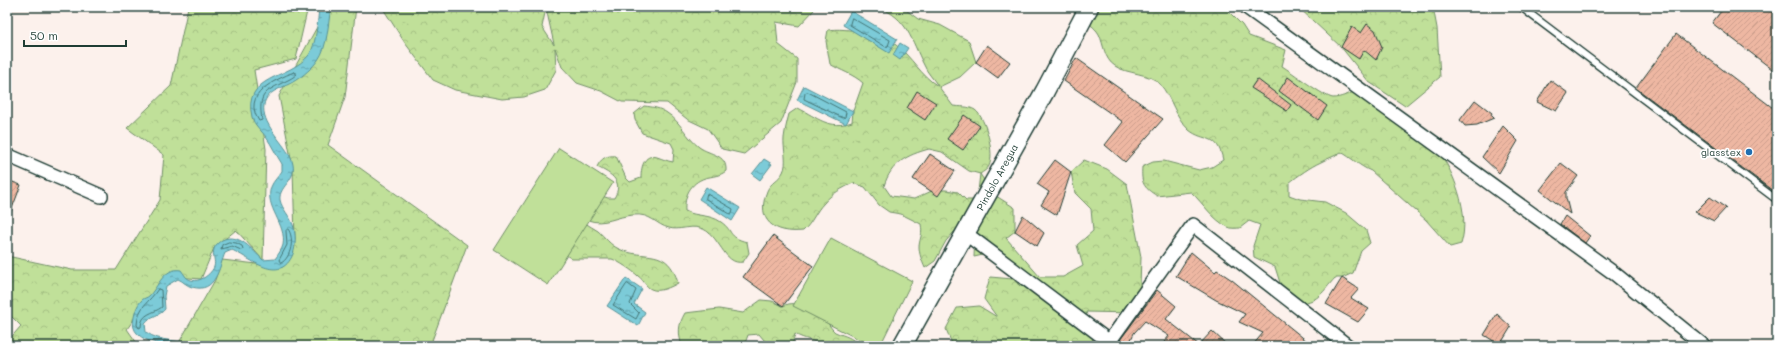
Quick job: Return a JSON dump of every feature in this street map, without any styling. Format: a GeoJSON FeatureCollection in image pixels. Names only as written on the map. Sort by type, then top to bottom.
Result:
{"type":"FeatureCollection","features":[{"type":"Feature","properties":{"kind":"main road","name":"Pindolo Aregua"},"geometry":{"type":"LineString","coordinates":[[902,346],[1045,91],[1089,7]]}},
{"type":"Feature","properties":{"kind":"street"},"geometry":{"type":"LineString","coordinates":[[1246,7],[1615,274],[1704,346]]}},
{"type":"Feature","properties":{"kind":"street"},"geometry":{"type":"LineString","coordinates":[[7,155],[101,196]]}},
{"type":"Feature","properties":{"kind":"street"},"geometry":{"type":"LineString","coordinates":[[965,233],[1112,344],[1193,224],[1348,346]]}},
{"type":"Feature","properties":{"kind":"lane"},"geometry":{"type":"LineString","coordinates":[[1521,7],[1777,200]]}},
{"type":"Feature","properties":{"kind":"green space"},"geometry":{"type":"Polygon","coordinates":[[[188,7],[308,7],[296,59],[254,70],[266,149],[263,260],[236,230],[214,248],[201,279],[165,276],[127,329],[139,346],[7,346],[7,342],[21,326],[7,312],[7,256],[72,270],[116,270],[160,200],[164,155],[127,128],[171,86],[188,7]]]}},
{"type":"Feature","properties":{"kind":"green space"},"geometry":{"type":"Polygon","coordinates":[[[328,7],[356,7],[345,97],[328,145],[467,245],[430,346],[177,346],[215,280],[222,260],[283,267],[295,240],[293,169],[279,96],[328,7]]]}},
{"type":"Feature","properties":{"kind":"green space"},"geometry":{"type":"Polygon","coordinates":[[[382,7],[811,7],[814,10],[799,26],[776,22],[778,44],[797,59],[797,82],[781,123],[744,154],[722,149],[708,129],[687,119],[667,103],[622,102],[601,91],[577,83],[562,67],[555,48],[556,70],[545,90],[524,97],[502,99],[455,90],[433,80],[405,43],[382,7]],[[546,8],[542,27],[554,45],[546,8]]]}},
{"type":"Feature","properties":{"kind":"green space"},"geometry":{"type":"Polygon","coordinates":[[[878,7],[902,7],[918,19],[940,25],[969,41],[976,62],[960,77],[939,87],[953,106],[973,109],[983,120],[990,145],[991,160],[988,168],[980,174],[993,194],[1015,208],[1015,231],[1006,238],[1040,277],[1063,277],[1083,266],[1077,245],[1093,231],[1091,209],[1075,193],[1071,172],[1084,160],[1107,169],[1127,184],[1141,257],[1140,286],[1133,313],[1086,312],[1093,334],[1092,346],[953,346],[946,329],[957,308],[979,306],[997,317],[984,299],[990,277],[1013,279],[1020,286],[996,252],[974,257],[975,235],[962,223],[946,241],[935,261],[925,268],[919,249],[922,233],[921,224],[901,214],[889,212],[879,205],[865,187],[853,183],[830,197],[818,210],[803,231],[776,228],[766,218],[764,201],[767,191],[782,174],[784,168],[784,138],[789,114],[798,108],[830,124],[837,125],[852,122],[853,111],[863,83],[855,77],[830,64],[826,41],[828,30],[835,29],[863,32],[890,41],[902,50],[932,82],[938,86],[925,68],[907,31],[896,17],[878,7]],[[929,149],[907,157],[901,161],[891,171],[884,186],[891,196],[914,199],[934,190],[946,190],[958,192],[966,200],[977,200],[980,174],[969,171],[942,152],[929,149]]]}},
{"type":"Feature","properties":{"kind":"green space"},"geometry":{"type":"Polygon","coordinates":[[[1081,7],[1224,7],[1242,25],[1249,36],[1286,50],[1282,66],[1316,89],[1333,98],[1341,97],[1354,92],[1431,142],[1447,165],[1458,191],[1464,219],[1461,244],[1450,247],[1426,220],[1371,171],[1341,152],[1313,166],[1289,183],[1289,195],[1300,199],[1325,202],[1346,213],[1366,230],[1370,243],[1361,251],[1353,273],[1342,278],[1335,278],[1316,298],[1300,303],[1282,289],[1275,267],[1254,257],[1253,246],[1260,225],[1249,221],[1240,228],[1229,228],[1213,216],[1191,192],[1157,196],[1146,187],[1142,177],[1142,167],[1153,162],[1164,161],[1199,170],[1212,167],[1223,160],[1220,151],[1217,145],[1210,139],[1195,134],[1184,125],[1168,95],[1156,80],[1125,71],[1111,63],[1106,56],[1099,34],[1085,19],[1081,7]]]}},
{"type":"Feature","properties":{"kind":"green space"},"geometry":{"type":"Polygon","coordinates":[[[1298,7],[1433,7],[1437,28],[1440,77],[1405,106],[1369,82],[1341,47],[1298,7]]]}},
{"type":"Feature","properties":{"kind":"green space"},"geometry":{"type":"Polygon","coordinates":[[[644,106],[662,110],[672,116],[699,147],[724,161],[726,171],[724,173],[705,178],[695,183],[687,195],[685,211],[717,219],[725,225],[733,236],[747,242],[749,253],[743,262],[736,262],[731,259],[707,231],[700,228],[692,227],[673,229],[660,224],[649,217],[639,215],[600,222],[588,220],[596,194],[608,198],[614,198],[617,192],[618,187],[615,179],[597,167],[600,161],[610,156],[616,156],[626,178],[630,182],[641,178],[642,166],[649,157],[657,157],[673,162],[674,149],[671,143],[642,133],[635,120],[634,114],[644,106]]]}},
{"type":"Feature","properties":{"kind":"green space"},"geometry":{"type":"Polygon","coordinates":[[[559,148],[613,183],[548,285],[494,250],[559,148]]]}},
{"type":"Feature","properties":{"kind":"green space"},"geometry":{"type":"Polygon","coordinates":[[[585,223],[598,231],[610,243],[619,249],[662,259],[668,263],[674,271],[678,283],[665,289],[654,290],[649,288],[640,277],[622,264],[612,259],[572,259],[566,255],[585,223]]]}},
{"type":"Feature","properties":{"kind":"green space"},"geometry":{"type":"Polygon","coordinates":[[[831,238],[912,281],[880,346],[872,346],[793,306],[831,238]]]}},
{"type":"Feature","properties":{"kind":"green space"},"geometry":{"type":"Polygon","coordinates":[[[761,300],[772,301],[783,306],[795,304],[806,307],[828,324],[835,332],[851,338],[859,346],[822,346],[795,334],[792,346],[769,346],[759,334],[748,335],[744,346],[682,346],[679,329],[685,313],[719,309],[743,313],[761,300]]]}},
{"type":"Feature","properties":{"kind":"water"},"geometry":{"type":"Polygon","coordinates":[[[319,7],[331,7],[326,41],[318,60],[302,76],[268,96],[264,105],[264,112],[269,125],[290,156],[293,164],[292,176],[280,194],[280,200],[294,228],[295,243],[293,254],[287,263],[281,268],[273,269],[264,267],[232,250],[225,253],[215,278],[206,287],[200,288],[188,286],[178,279],[166,286],[164,296],[165,309],[161,313],[147,320],[145,323],[146,332],[157,338],[184,342],[197,346],[167,345],[146,339],[138,334],[134,327],[136,309],[138,304],[149,296],[162,278],[170,272],[181,270],[190,280],[202,279],[209,274],[214,267],[215,246],[222,240],[228,238],[234,238],[245,243],[263,260],[275,259],[281,250],[283,245],[282,230],[270,202],[270,194],[272,185],[282,171],[282,164],[268,140],[254,123],[251,103],[254,93],[261,85],[301,63],[309,55],[315,39],[319,7]]]}},
{"type":"Feature","properties":{"kind":"water"},"geometry":{"type":"Polygon","coordinates":[[[851,11],[897,39],[889,53],[843,25],[851,11]]]}},
{"type":"Feature","properties":{"kind":"water"},"geometry":{"type":"Polygon","coordinates":[[[900,43],[908,48],[900,60],[893,55],[900,43]]]}},
{"type":"Feature","properties":{"kind":"water"},"geometry":{"type":"Polygon","coordinates":[[[804,86],[853,111],[846,124],[797,100],[804,86]]]}},
{"type":"Feature","properties":{"kind":"water"},"geometry":{"type":"Polygon","coordinates":[[[764,159],[772,164],[760,180],[752,174],[764,159]]]}},
{"type":"Feature","properties":{"kind":"water"},"geometry":{"type":"Polygon","coordinates":[[[706,187],[740,208],[732,221],[699,199],[706,187]]]}},
{"type":"Feature","properties":{"kind":"water"},"geometry":{"type":"Polygon","coordinates":[[[626,278],[642,289],[634,304],[645,312],[638,326],[607,306],[626,278]]]}},
{"type":"Feature","properties":{"kind":"building"},"geometry":{"type":"Polygon","coordinates":[[[1724,7],[1766,7],[1777,15],[1777,73],[1712,23],[1724,7]]]}},
{"type":"Feature","properties":{"kind":"building"},"geometry":{"type":"Polygon","coordinates":[[[1367,24],[1375,30],[1382,47],[1376,60],[1364,50],[1359,59],[1341,47],[1352,27],[1361,33],[1367,24]]]}},
{"type":"Feature","properties":{"kind":"building","name":"glasstex"},"geometry":{"type":"Polygon","coordinates":[[[1676,34],[1777,111],[1777,194],[1636,88],[1676,34]]]}},
{"type":"Feature","properties":{"kind":"building"},"geometry":{"type":"Polygon","coordinates":[[[987,45],[1010,62],[998,78],[976,62],[987,45]]]}},
{"type":"Feature","properties":{"kind":"building"},"geometry":{"type":"Polygon","coordinates":[[[1076,58],[1163,119],[1125,162],[1105,145],[1123,122],[1064,81],[1076,58]]]}},
{"type":"Feature","properties":{"kind":"building"},"geometry":{"type":"Polygon","coordinates":[[[1288,77],[1327,106],[1318,120],[1279,91],[1288,77]]]}},
{"type":"Feature","properties":{"kind":"building"},"geometry":{"type":"Polygon","coordinates":[[[1257,79],[1291,105],[1287,111],[1251,88],[1257,79]]]}},
{"type":"Feature","properties":{"kind":"building"},"geometry":{"type":"Polygon","coordinates":[[[1550,80],[1568,93],[1556,111],[1537,102],[1550,80]]]}},
{"type":"Feature","properties":{"kind":"building"},"geometry":{"type":"Polygon","coordinates":[[[917,91],[936,103],[925,120],[907,108],[917,91]]]}},
{"type":"Feature","properties":{"kind":"building"},"geometry":{"type":"Polygon","coordinates":[[[1475,100],[1492,113],[1491,115],[1494,118],[1477,125],[1465,126],[1460,120],[1475,100]]]}},
{"type":"Feature","properties":{"kind":"building"},"geometry":{"type":"Polygon","coordinates":[[[964,115],[980,126],[963,150],[947,139],[964,115]]]}},
{"type":"Feature","properties":{"kind":"building"},"geometry":{"type":"Polygon","coordinates":[[[1503,126],[1518,141],[1499,173],[1482,157],[1503,126]]]}},
{"type":"Feature","properties":{"kind":"building"},"geometry":{"type":"Polygon","coordinates":[[[930,154],[955,171],[938,196],[913,179],[930,154]]]}},
{"type":"Feature","properties":{"kind":"building"},"geometry":{"type":"Polygon","coordinates":[[[1055,160],[1071,172],[1057,215],[1041,205],[1049,192],[1037,184],[1055,160]]]}},
{"type":"Feature","properties":{"kind":"building"},"geometry":{"type":"Polygon","coordinates":[[[1561,163],[1578,176],[1566,192],[1570,214],[1540,190],[1561,163]]]}},
{"type":"Feature","properties":{"kind":"building"},"geometry":{"type":"Polygon","coordinates":[[[7,180],[21,185],[8,219],[7,218],[7,180]]]}},
{"type":"Feature","properties":{"kind":"building"},"geometry":{"type":"Polygon","coordinates":[[[1710,197],[1726,208],[1714,221],[1695,212],[1710,197]]]}},
{"type":"Feature","properties":{"kind":"building"},"geometry":{"type":"Polygon","coordinates":[[[1023,215],[1044,233],[1037,246],[1015,231],[1023,215]]]}},
{"type":"Feature","properties":{"kind":"building"},"geometry":{"type":"Polygon","coordinates":[[[1565,216],[1590,236],[1585,243],[1560,224],[1565,216]]]}},
{"type":"Feature","properties":{"kind":"building"},"geometry":{"type":"Polygon","coordinates":[[[773,236],[813,266],[783,306],[743,277],[773,236]]]}},
{"type":"Feature","properties":{"kind":"building"},"geometry":{"type":"Polygon","coordinates":[[[1191,252],[1215,272],[1217,270],[1232,280],[1313,346],[1252,346],[1263,333],[1239,322],[1245,314],[1216,300],[1176,276],[1191,252]]]}},
{"type":"Feature","properties":{"kind":"building"},"geometry":{"type":"Polygon","coordinates":[[[1342,278],[1359,289],[1351,298],[1369,309],[1358,322],[1326,304],[1342,278]]]}},
{"type":"Feature","properties":{"kind":"building"},"geometry":{"type":"Polygon","coordinates":[[[1157,290],[1176,306],[1166,319],[1199,345],[1212,331],[1228,346],[1161,346],[1169,336],[1145,321],[1134,333],[1128,346],[1120,340],[1157,290]]]}},
{"type":"Feature","properties":{"kind":"building"},"geometry":{"type":"Polygon","coordinates":[[[1497,314],[1511,327],[1500,345],[1484,335],[1497,314]]]}},
{"type":"Feature","properties":{"kind":"place","name":"glasstex"},"geometry":{"type":"Point","coordinates":[1749,152]}}]}
